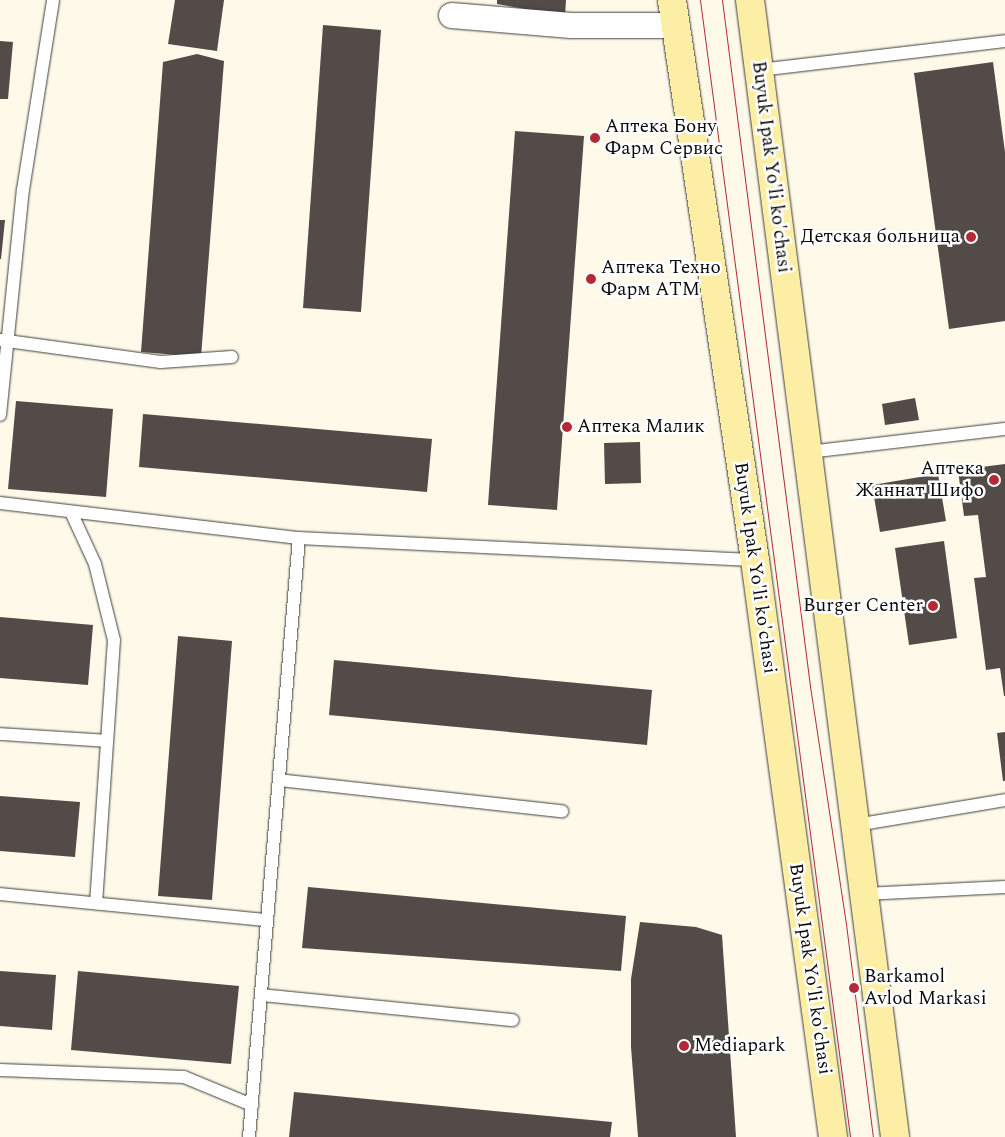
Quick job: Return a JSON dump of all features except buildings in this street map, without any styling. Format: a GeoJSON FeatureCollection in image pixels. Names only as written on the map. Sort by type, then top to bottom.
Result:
{"type":"FeatureCollection","features":[{"type":"Feature","properties":{"kind":"main road","name":"Buyuk Ipak Yo'li ko'chasi"},"geometry":{"type":"LineString","coordinates":[[750,0],[895,1137]]}},
{"type":"Feature","properties":{"kind":"main road","name":"Buyuk Ipak Yo'li ko'chasi"},"geometry":{"type":"LineString","coordinates":[[674,13],[755,560],[833,1137]]}},
{"type":"Feature","properties":{"kind":"street"},"geometry":{"type":"LineString","coordinates":[[451,15],[571,25],[674,13]]}},
{"type":"Feature","properties":{"kind":"lane"},"geometry":{"type":"LineString","coordinates":[[0,415],[4,340],[23,190],[53,0]]}},
{"type":"Feature","properties":{"kind":"lane"},"geometry":{"type":"LineString","coordinates":[[759,70],[1005,41]]}},
{"type":"Feature","properties":{"kind":"lane"},"geometry":{"type":"LineString","coordinates":[[4,340],[161,362],[232,357]]}},
{"type":"Feature","properties":{"kind":"lane"},"geometry":{"type":"LineString","coordinates":[[808,452],[1005,429]]}},
{"type":"Feature","properties":{"kind":"lane"},"geometry":{"type":"LineString","coordinates":[[0,503],[299,538],[755,560]]}},
{"type":"Feature","properties":{"kind":"lane"},"geometry":{"type":"LineString","coordinates":[[71,512],[95,564],[114,640],[96,903]]}},
{"type":"Feature","properties":{"kind":"lane"},"geometry":{"type":"LineString","coordinates":[[249,1137],[299,538]]}},
{"type":"Feature","properties":{"kind":"lane"},"geometry":{"type":"LineString","coordinates":[[0,734],[107,741]]}},
{"type":"Feature","properties":{"kind":"lane"},"geometry":{"type":"LineString","coordinates":[[279,780],[562,811]]}},
{"type":"Feature","properties":{"kind":"lane"},"geometry":{"type":"LineString","coordinates":[[856,826],[1005,800]]}},
{"type":"Feature","properties":{"kind":"lane"},"geometry":{"type":"LineString","coordinates":[[864,894],[1005,887]]}},
{"type":"Feature","properties":{"kind":"lane"},"geometry":{"type":"LineString","coordinates":[[0,894],[267,920]]}},
{"type":"Feature","properties":{"kind":"lane"},"geometry":{"type":"LineString","coordinates":[[261,995],[513,1020]]}},
{"type":"Feature","properties":{"kind":"lane"},"geometry":{"type":"LineString","coordinates":[[0,1070],[184,1077],[252,1105]]}},
{"type":"Feature","properties":{"kind":"tram line"},"geometry":{"type":"LineString","coordinates":[[700,0],[850,1137]]}},
{"type":"Feature","properties":{"kind":"tram line"},"geometry":{"type":"LineString","coordinates":[[722,0],[810,686],[846,924],[873,1137]]}},
{"type":"Feature","properties":{"kind":"place","name":"Аптека Бону Фарм Сервис"},"geometry":{"type":"Point","coordinates":[595,138]}},
{"type":"Feature","properties":{"kind":"place","name":"Детская больница"},"geometry":{"type":"Point","coordinates":[971,237]}},
{"type":"Feature","properties":{"kind":"place","name":"Аптека Техно Фарм АТМ"},"geometry":{"type":"Point","coordinates":[591,279]}},
{"type":"Feature","properties":{"kind":"place","name":"Аптека Малик"},"geometry":{"type":"Point","coordinates":[567,427]}},
{"type":"Feature","properties":{"kind":"place","name":"Аптека Жаннат Шифо"},"geometry":{"type":"Point","coordinates":[994,480]}},
{"type":"Feature","properties":{"kind":"place","name":"Burger Center"},"geometry":{"type":"Point","coordinates":[933,606]}},
{"type":"Feature","properties":{"kind":"place","name":"Barkamol Avlod Markasi"},"geometry":{"type":"Point","coordinates":[854,988]}},
{"type":"Feature","properties":{"kind":"place","name":"Mediapark"},"geometry":{"type":"Point","coordinates":[684,1046]}}]}
